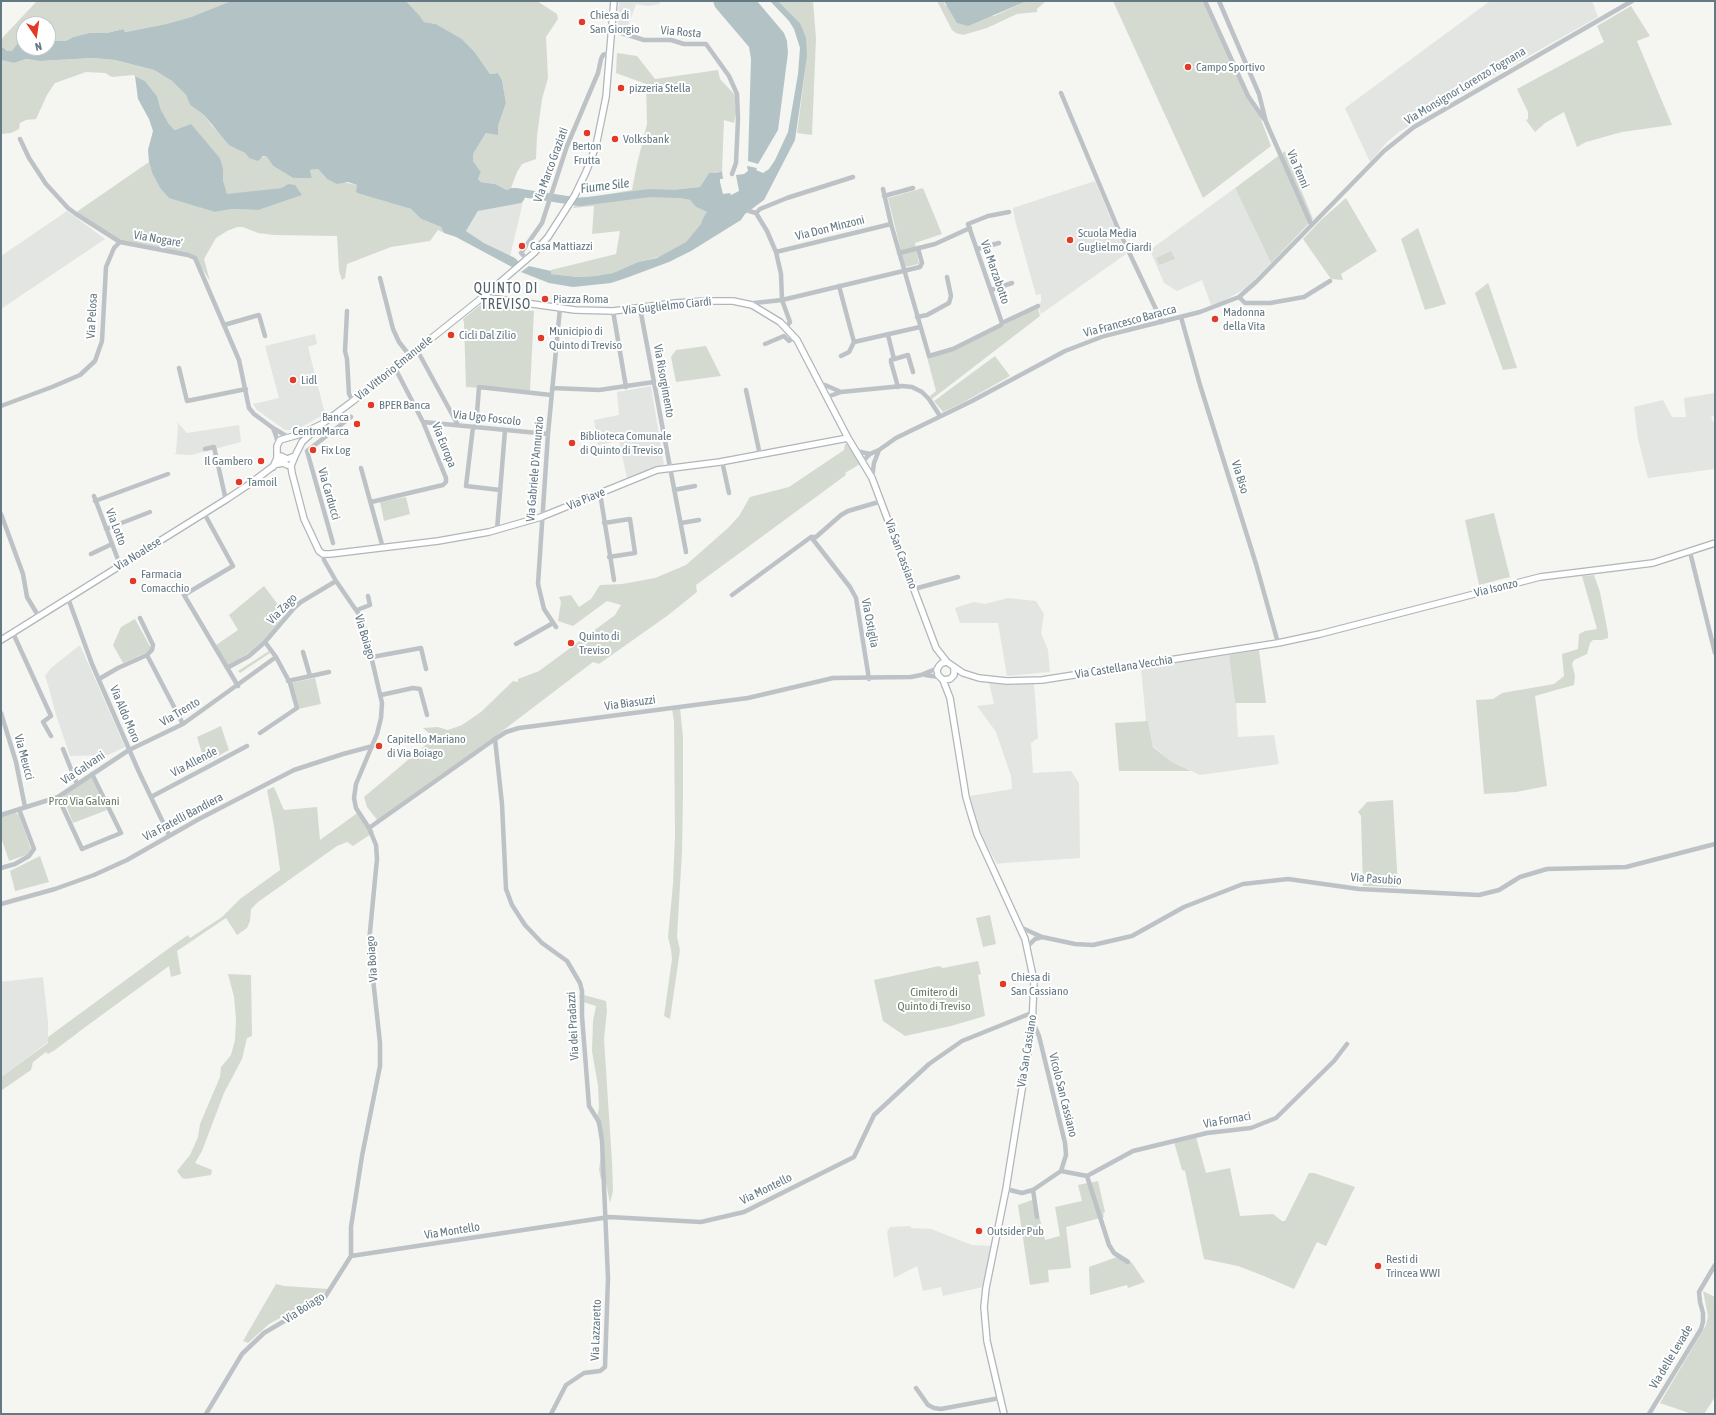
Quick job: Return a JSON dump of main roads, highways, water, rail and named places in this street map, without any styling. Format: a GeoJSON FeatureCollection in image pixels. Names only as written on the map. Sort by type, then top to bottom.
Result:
{"type":"FeatureCollection","features":[{"type":"Feature","properties":{"kind":"main road","name":"Via Vittorio Emanuele"},"geometry":{"type":"LineString","coordinates":[[299,448],[304,440],[322,424],[395,368],[514,271],[542,244],[568,207],[586,172],[596,146],[603,114],[612,30],[612,2]]}},
{"type":"Feature","properties":{"kind":"main road","name":"Via Vittorio Emanuele"},"geometry":{"type":"LineString","coordinates":[[465,311],[477,298],[502,281]]}},
{"type":"Feature","properties":{"kind":"main road","name":"Via Guglielmo Ciardi"},"geometry":{"type":"LineString","coordinates":[[483,297],[560,308],[613,311],[706,301],[733,302],[752,305],[786,327],[795,337],[862,462]]}},
{"type":"Feature","properties":{"kind":"main road","name":"Via Vittorio Emanuele"},"geometry":{"type":"LineString","coordinates":[[289,437],[322,424]]}},
{"type":"Feature","properties":{"kind":"main road"},"geometry":{"type":"LineString","coordinates":[[277,448],[284,458],[290,458],[295,456],[299,448],[297,441],[289,437],[280,440],[277,448],[275,465],[283,463],[287,465]]}},
{"type":"Feature","properties":{"kind":"main road","name":"Via Piave"},"geometry":{"type":"LineString","coordinates":[[323,554],[438,541],[497,530],[541,518],[639,476],[670,468],[760,455],[848,438]]}},
{"type":"Feature","properties":{"kind":"main road","name":"Via Boiago"},"geometry":{"type":"LineString","coordinates":[[295,456],[291,466],[304,519],[318,551],[323,554]]}},
{"type":"Feature","properties":{"kind":"main road","name":"Via Noalese"},"geometry":{"type":"LineString","coordinates":[[1,640],[227,499],[284,458]]}},
{"type":"Feature","properties":{"kind":"main road","name":"Via Boiago"},"geometry":{"type":"LineString","coordinates":[[284,458],[292,473]]}},
{"type":"Feature","properties":{"kind":"main road","name":"Via San Cassiano"},"geometry":{"type":"LineString","coordinates":[[862,462],[872,478],[882,501],[936,648],[938,667]]}},
{"type":"Feature","properties":{"kind":"main road","name":"Via Isonzo"},"geometry":{"type":"LineString","coordinates":[[1278,643],[1320,634],[1540,577],[1643,565],[1690,552],[1715,543]]}},
{"type":"Feature","properties":{"kind":"main road","name":"Via Castellana Vecchia"},"geometry":{"type":"LineString","coordinates":[[952,678],[969,676],[1007,681],[1042,680],[1278,643]]}},
{"type":"Feature","properties":{"kind":"main road","name":"Via San Cassiano"},"geometry":{"type":"LineString","coordinates":[[936,648],[947,662]]}},
{"type":"Feature","properties":{"kind":"main road"},"geometry":{"type":"LineString","coordinates":[[947,662],[954,668],[955,673],[952,678],[941,678],[938,667],[942,663],[947,662]]}},
{"type":"Feature","properties":{"kind":"main road","name":"Via Castellana Vecchia"},"geometry":{"type":"LineString","coordinates":[[954,668],[969,676]]}},
{"type":"Feature","properties":{"kind":"main road","name":"Via San Cassiano"},"geometry":{"type":"LineString","coordinates":[[941,678],[950,698]]}},
{"type":"Feature","properties":{"kind":"main road","name":"Via San Cassiano"},"geometry":{"type":"LineString","coordinates":[[952,678],[950,698],[966,797],[970,812],[977,834],[1028,946],[1034,981],[1032,1027],[1006,1189],[986,1288],[984,1307],[987,1341],[1004,1414]]}},
{"type":"Feature","properties":{"kind":"waterway","name":"Fiume Sile"},"geometry":{"type":"LineString","coordinates":[[515,192],[580,202],[650,193],[678,194]]}},
{"type":"Feature","properties":{"kind":"place","name":"Chiesa di San Giorgio"},"geometry":{"type":"Point","coordinates":[582,22]}},
{"type":"Feature","properties":{"kind":"place","name":"Campo Sportivo"},"geometry":{"type":"Point","coordinates":[1188,67]}},
{"type":"Feature","properties":{"kind":"place","name":"pizzeria Stella"},"geometry":{"type":"Point","coordinates":[621,88]}},
{"type":"Feature","properties":{"kind":"place","name":"Berton Frutta"},"geometry":{"type":"Point","coordinates":[587,133]}},
{"type":"Feature","properties":{"kind":"place","name":"Volksbank"},"geometry":{"type":"Point","coordinates":[615,139]}},
{"type":"Feature","properties":{"kind":"place","name":"Scuola Media Guglielmo Ciardi"},"geometry":{"type":"Point","coordinates":[1070,240]}},
{"type":"Feature","properties":{"kind":"place","name":"Casa Mattiazzi"},"geometry":{"type":"Point","coordinates":[522,246]}},
{"type":"Feature","properties":{"kind":"place","name":"Piazza Roma"},"geometry":{"type":"Point","coordinates":[545,299]}},
{"type":"Feature","properties":{"kind":"place","name":"Madonna della Vita"},"geometry":{"type":"Point","coordinates":[1215,319]}},
{"type":"Feature","properties":{"kind":"place","name":"Cicli Dal Zilio"},"geometry":{"type":"Point","coordinates":[451,335]}},
{"type":"Feature","properties":{"kind":"place","name":"Municipio di Quinto di Treviso"},"geometry":{"type":"Point","coordinates":[541,338]}},
{"type":"Feature","properties":{"kind":"place","name":"Lidl"},"geometry":{"type":"Point","coordinates":[293,380]}},
{"type":"Feature","properties":{"kind":"place","name":"BPER Banca"},"geometry":{"type":"Point","coordinates":[371,405]}},
{"type":"Feature","properties":{"kind":"place","name":"Banca CentroMarca"},"geometry":{"type":"Point","coordinates":[357,424]}},
{"type":"Feature","properties":{"kind":"place","name":"Biblioteca Comunale di Quinto di Treviso"},"geometry":{"type":"Point","coordinates":[572,443]}},
{"type":"Feature","properties":{"kind":"place","name":"Fix Log"},"geometry":{"type":"Point","coordinates":[313,450]}},
{"type":"Feature","properties":{"kind":"place","name":"Il Gambero"},"geometry":{"type":"Point","coordinates":[261,461]}},
{"type":"Feature","properties":{"kind":"place","name":"Tamoil"},"geometry":{"type":"Point","coordinates":[239,482]}},
{"type":"Feature","properties":{"kind":"place","name":"Farmacia Comacchio"},"geometry":{"type":"Point","coordinates":[133,581]}},
{"type":"Feature","properties":{"kind":"place","name":"Quinto di Treviso"},"geometry":{"type":"Point","coordinates":[571,643]}},
{"type":"Feature","properties":{"kind":"place","name":"Capitello Mariano di Via Boiago"},"geometry":{"type":"Point","coordinates":[379,746]}},
{"type":"Feature","properties":{"kind":"place","name":"Chiesa di San Cassiano"},"geometry":{"type":"Point","coordinates":[1003,984]}},
{"type":"Feature","properties":{"kind":"place","name":"Outsider Pub"},"geometry":{"type":"Point","coordinates":[979,1231]}},
{"type":"Feature","properties":{"kind":"place","name":"Resti di Trincea WWI"},"geometry":{"type":"Point","coordinates":[1378,1266]}},
{"type":"Feature","properties":{"kind":"district","name":"QUINTO DI TREVISO"},"geometry":{"type":"Point","coordinates":[506,298]}},
{"type":"Feature","properties":{"kind":"park label","name":"Prco Via Galvani"},"geometry":{"type":"Point","coordinates":[84,801]}},
{"type":"Feature","properties":{"kind":"park label","name":"Cimitero di Quinto di Treviso"},"geometry":{"type":"Point","coordinates":[934,999]}}]}
